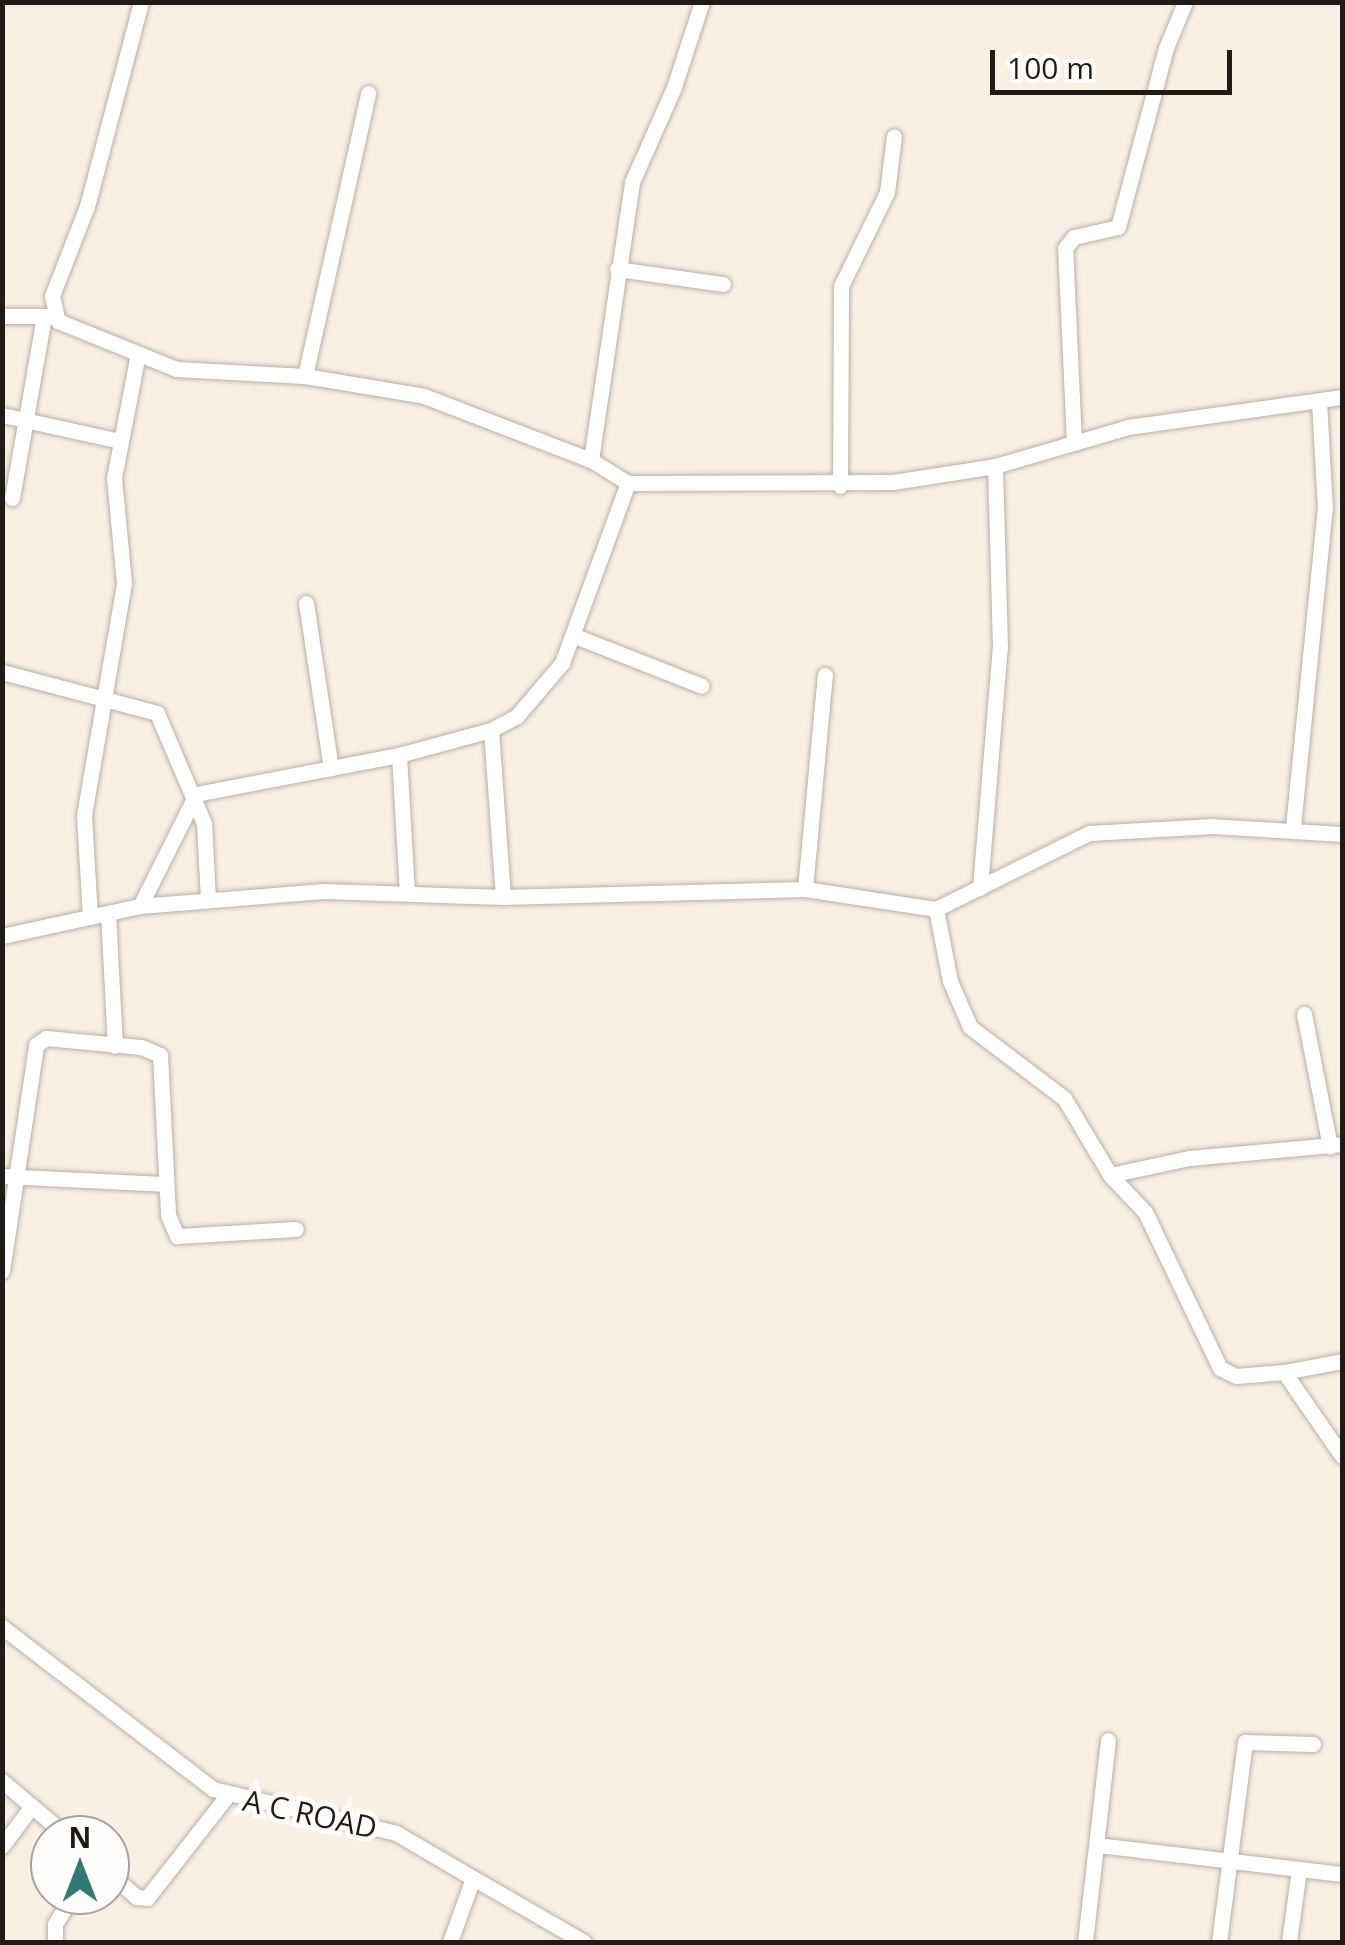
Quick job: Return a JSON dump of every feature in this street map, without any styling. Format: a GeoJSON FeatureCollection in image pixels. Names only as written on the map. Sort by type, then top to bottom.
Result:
{"type":"FeatureCollection","features":[{"type":"Feature","properties":{"kind":"street"},"geometry":{"type":"LineString","coordinates":[[12,498],[23,420],[52,296],[87,206],[141,2]]}},
{"type":"Feature","properties":{"kind":"street"},"geometry":{"type":"LineString","coordinates":[[591,460],[636,169],[674,87],[702,2]]}},
{"type":"Feature","properties":{"kind":"street"},"geometry":{"type":"LineString","coordinates":[[1074,443],[1065,248],[1074,237],[1118,227],[1166,48],[1185,2]]}},
{"type":"Feature","properties":{"kind":"street"},"geometry":{"type":"LineString","coordinates":[[305,376],[368,93]]}},
{"type":"Feature","properties":{"kind":"street"},"geometry":{"type":"LineString","coordinates":[[840,486],[842,286],[887,192],[894,136]]}},
{"type":"Feature","properties":{"kind":"street"},"geometry":{"type":"LineString","coordinates":[[618,269],[723,284]]}},
{"type":"Feature","properties":{"kind":"street"},"geometry":{"type":"LineString","coordinates":[[2,316],[49,316],[65,327],[137,358],[176,369],[305,376],[424,396],[591,460],[628,483],[840,486],[995,466],[1128,426],[1342,396]]}},
{"type":"Feature","properties":{"kind":"street"},"geometry":{"type":"LineString","coordinates":[[90,917],[84,815],[124,583],[114,478],[137,358]]}},
{"type":"Feature","properties":{"kind":"street"},"geometry":{"type":"LineString","coordinates":[[1293,827],[1326,510],[1319,400]]}},
{"type":"Feature","properties":{"kind":"street"},"geometry":{"type":"LineString","coordinates":[[2,415],[120,440]]}},
{"type":"Feature","properties":{"kind":"street"},"geometry":{"type":"LineString","coordinates":[[980,888],[1000,646],[995,466]]}},
{"type":"Feature","properties":{"kind":"street"},"geometry":{"type":"LineString","coordinates":[[196,794],[399,755],[492,730],[533,702],[575,636],[628,483]]}},
{"type":"Feature","properties":{"kind":"street"},"geometry":{"type":"LineString","coordinates":[[306,603],[331,768]]}},
{"type":"Feature","properties":{"kind":"street"},"geometry":{"type":"LineString","coordinates":[[575,636],[702,686]]}},
{"type":"Feature","properties":{"kind":"street"},"geometry":{"type":"LineString","coordinates":[[2,672],[157,712],[196,794],[208,848],[208,900]]}},
{"type":"Feature","properties":{"kind":"street"},"geometry":{"type":"LineString","coordinates":[[806,889],[825,675]]}},
{"type":"Feature","properties":{"kind":"street"},"geometry":{"type":"LineString","coordinates":[[492,730],[504,897]]}},
{"type":"Feature","properties":{"kind":"street"},"geometry":{"type":"LineString","coordinates":[[399,755],[406,892]]}},
{"type":"Feature","properties":{"kind":"street"},"geometry":{"type":"LineString","coordinates":[[140,906],[196,794]]}},
{"type":"Feature","properties":{"kind":"street"},"geometry":{"type":"LineString","coordinates":[[2,936],[140,906],[406,892],[504,897],[806,889],[936,909],[1089,833],[1293,827],[1342,834]]}},
{"type":"Feature","properties":{"kind":"street"},"geometry":{"type":"LineString","coordinates":[[936,909],[950,982],[970,1027],[1064,1098],[1110,1175],[1145,1212],[1220,1368],[1236,1376],[1342,1361]]}},
{"type":"Feature","properties":{"kind":"street"},"geometry":{"type":"LineString","coordinates":[[108,913],[114,1046]]}},
{"type":"Feature","properties":{"kind":"street"},"geometry":{"type":"LineString","coordinates":[[1110,1175],[1189,1158],[1336,1144],[1304,1014]]}},
{"type":"Feature","properties":{"kind":"street"},"geometry":{"type":"LineString","coordinates":[[2,1270],[9,1176],[40,1040],[150,1048],[166,1065],[166,1184],[177,1236],[296,1229]]}},
{"type":"Feature","properties":{"kind":"street"},"geometry":{"type":"LineString","coordinates":[[9,1176],[166,1184]]}},
{"type":"Feature","properties":{"kind":"street"},"geometry":{"type":"LineString","coordinates":[[1284,1372],[1342,1456]]}},
{"type":"Feature","properties":{"kind":"street","name":"A C ROAD"},"geometry":{"type":"LineString","coordinates":[[2,1627],[227,1796],[396,1833],[584,1942]]}},
{"type":"Feature","properties":{"kind":"street"},"geometry":{"type":"LineString","coordinates":[[1085,1942],[1108,1740]]}},
{"type":"Feature","properties":{"kind":"street"},"geometry":{"type":"LineString","coordinates":[[1219,1942],[1244,1742],[1313,1744]]}},
{"type":"Feature","properties":{"kind":"street"},"geometry":{"type":"LineString","coordinates":[[2,1781],[43,1815]]}},
{"type":"Feature","properties":{"kind":"street"},"geometry":{"type":"LineString","coordinates":[[130,1892],[136,1897],[148,1898],[227,1796]]}},
{"type":"Feature","properties":{"kind":"street"},"geometry":{"type":"LineString","coordinates":[[2,1846],[32,1806]]}},
{"type":"Feature","properties":{"kind":"street"},"geometry":{"type":"LineString","coordinates":[[1098,1845],[1342,1874]]}},
{"type":"Feature","properties":{"kind":"street"},"geometry":{"type":"LineString","coordinates":[[1289,1942],[1299,1869]]}},
{"type":"Feature","properties":{"kind":"street"},"geometry":{"type":"LineString","coordinates":[[450,1942],[473,1878]]}},
{"type":"Feature","properties":{"kind":"street"},"geometry":{"type":"LineString","coordinates":[[55,1942],[55,1924],[61,1915]]}}]}
